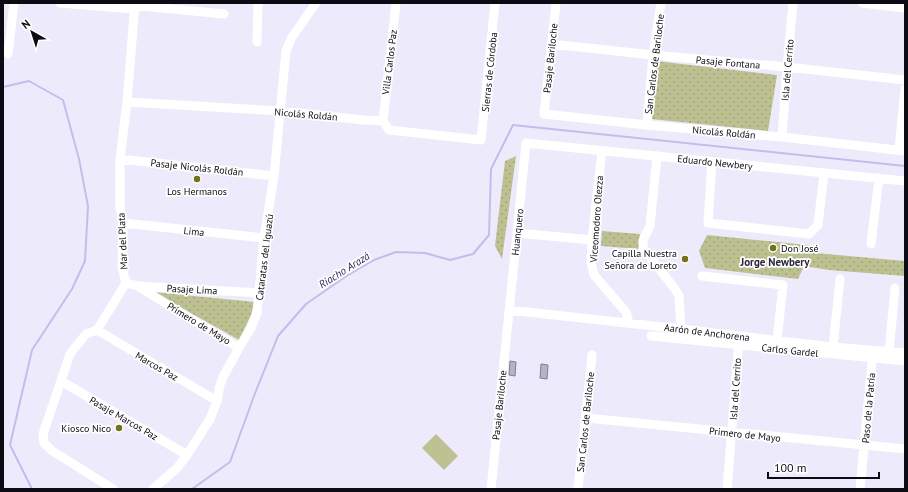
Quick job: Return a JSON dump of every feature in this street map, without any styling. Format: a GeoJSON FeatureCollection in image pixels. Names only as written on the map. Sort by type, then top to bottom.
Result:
{"type":"FeatureCollection","features":[{"type":"Feature","properties":{"kind":"street"},"geometry":{"type":"LineString","coordinates":[[8,54],[14,3]]}},
{"type":"Feature","properties":{"kind":"street"},"geometry":{"type":"LineString","coordinates":[[60,3],[142,6],[224,14]]}},
{"type":"Feature","properties":{"kind":"street"},"geometry":{"type":"LineString","coordinates":[[257,42],[258,3]]}},
{"type":"Feature","properties":{"kind":"street","name":"Cataratas del Iguazú"},"geometry":{"type":"LineString","coordinates":[[153,489],[176,468],[187,455],[210,419],[217,401],[222,381],[251,328],[257,313],[264,238],[274,176],[286,51],[292,37],[316,3]]}},
{"type":"Feature","properties":{"kind":"street","name":"Villa Carlos Paz"},"geometry":{"type":"LineString","coordinates":[[383,121],[396,3]]}},
{"type":"Feature","properties":{"kind":"street","name":"Sierras de Córdoba"},"geometry":{"type":"LineString","coordinates":[[481,140],[496,3]]}},
{"type":"Feature","properties":{"kind":"street","name":"Pasaje Bariloche"},"geometry":{"type":"LineString","coordinates":[[544,114],[556,3]]}},
{"type":"Feature","properties":{"kind":"street","name":"San Carlos de Bariloche"},"geometry":{"type":"LineString","coordinates":[[646,125],[653,55],[661,3]]}},
{"type":"Feature","properties":{"kind":"street","name":"Isla del Cerrito"},"geometry":{"type":"LineString","coordinates":[[782,137],[793,3]]}},
{"type":"Feature","properties":{"kind":"street"},"geometry":{"type":"LineString","coordinates":[[862,3],[905,8]]}},
{"type":"Feature","properties":{"kind":"street","name":"Mar del Plata"},"geometry":{"type":"LineString","coordinates":[[113,489],[51,450],[44,443],[43,434],[70,354],[86,334],[97,330],[126,283],[122,267],[123,223],[120,207],[120,159],[127,102],[134,6]]}},
{"type":"Feature","properties":{"kind":"street","name":"Pasaje Fontana"},"geometry":{"type":"LineString","coordinates":[[551,44],[905,80]]}},
{"type":"Feature","properties":{"kind":"street"},"geometry":{"type":"LineString","coordinates":[[902,151],[905,90]]}},
{"type":"Feature","properties":{"kind":"street","name":"Nicolás Roldán"},"geometry":{"type":"LineString","coordinates":[[127,102],[280,112],[383,121],[389,130],[481,140]]}},
{"type":"Feature","properties":{"kind":"street","name":"Nicolás Roldán"},"geometry":{"type":"LineString","coordinates":[[544,114],[782,137],[902,151]]}},
{"type":"Feature","properties":{"kind":"street","name":"Eduardo Newbery"},"geometry":{"type":"LineString","coordinates":[[526,143],[905,181]]}},
{"type":"Feature","properties":{"kind":"street","name":"Huanquero"},"geometry":{"type":"LineString","coordinates":[[508,322],[526,143]]}},
{"type":"Feature","properties":{"kind":"street","name":"Viceomodoro Olezza"},"geometry":{"type":"LineString","coordinates":[[602,151],[591,262],[594,275],[626,312],[629,323]]}},
{"type":"Feature","properties":{"kind":"street"},"geometry":{"type":"LineString","coordinates":[[657,156],[650,226],[643,240],[643,248],[679,296],[681,329]]}},
{"type":"Feature","properties":{"kind":"street","name":"Pasaje Nicolás Roldán"},"geometry":{"type":"LineString","coordinates":[[120,159],[274,176]]}},
{"type":"Feature","properties":{"kind":"street"},"geometry":{"type":"LineString","coordinates":[[712,162],[708,223],[809,234],[818,225],[824,173]]}},
{"type":"Feature","properties":{"kind":"street"},"geometry":{"type":"LineString","coordinates":[[871,244],[879,178]]}},
{"type":"Feature","properties":{"kind":"street","name":"Lima"},"geometry":{"type":"LineString","coordinates":[[123,223],[264,238]]}},
{"type":"Feature","properties":{"kind":"street"},"geometry":{"type":"LineString","coordinates":[[517,233],[592,240]]}},
{"type":"Feature","properties":{"kind":"street"},"geometry":{"type":"LineString","coordinates":[[702,276],[783,285],[778,340]]}},
{"type":"Feature","properties":{"kind":"street"},"geometry":{"type":"LineString","coordinates":[[833,347],[840,279]]}},
{"type":"Feature","properties":{"kind":"street","name":"Pasaje Lima"},"geometry":{"type":"LineString","coordinates":[[126,283],[138,286],[259,293]]}},
{"type":"Feature","properties":{"kind":"street","name":"Primero de Mayo"},"geometry":{"type":"LineString","coordinates":[[138,286],[239,348]]}},
{"type":"Feature","properties":{"kind":"street"},"geometry":{"type":"LineString","coordinates":[[889,352],[894,288]]}},
{"type":"Feature","properties":{"kind":"street","name":"Aarón de Anchorena"},"geometry":{"type":"LineString","coordinates":[[509,310],[681,329],[739,340],[778,340],[872,354],[889,352],[905,353]]}},
{"type":"Feature","properties":{"kind":"street","name":"Pasaje Bariloche"},"geometry":{"type":"LineString","coordinates":[[490,489],[508,322]]}},
{"type":"Feature","properties":{"kind":"street","name":"Marcos Paz"},"geometry":{"type":"LineString","coordinates":[[97,330],[217,401]]}},
{"type":"Feature","properties":{"kind":"street","name":"Carlos Gardel"},"geometry":{"type":"LineString","coordinates":[[651,336],[739,340],[872,354],[905,361]]}},
{"type":"Feature","properties":{"kind":"street","name":"Isla del Cerrito"},"geometry":{"type":"LineString","coordinates":[[727,489],[739,340]]}},
{"type":"Feature","properties":{"kind":"street","name":"Paso de la Patria"},"geometry":{"type":"LineString","coordinates":[[860,489],[872,354]]}},
{"type":"Feature","properties":{"kind":"street","name":"San Carlos de Bariloche"},"geometry":{"type":"LineString","coordinates":[[578,489],[592,355]]}},
{"type":"Feature","properties":{"kind":"street","name":"Pasaje Marcos Paz"},"geometry":{"type":"LineString","coordinates":[[60,381],[187,455]]}},
{"type":"Feature","properties":{"kind":"street","name":"Primero de Mayo"},"geometry":{"type":"LineString","coordinates":[[586,418],[905,449]]}},
{"type":"Feature","properties":{"kind":"green space"},"geometry":{"type":"Polygon","coordinates":[[[656,61],[777,75],[768,131],[651,119],[656,61]]]}},
{"type":"Feature","properties":{"kind":"green space"},"geometry":{"type":"Polygon","coordinates":[[[516,156],[502,259],[495,246],[505,161],[516,156]]]}},
{"type":"Feature","properties":{"kind":"green space"},"geometry":{"type":"Polygon","coordinates":[[[602,231],[640,234],[639,249],[601,246],[602,231]]]}},
{"type":"Feature","properties":{"kind":"green space"},"geometry":{"type":"Polygon","coordinates":[[[707,235],[808,245],[815,253],[905,261],[905,276],[829,270],[804,266],[798,279],[705,268],[699,251],[707,235]]]}},
{"type":"Feature","properties":{"kind":"green space"},"geometry":{"type":"Polygon","coordinates":[[[153,292],[255,302],[250,317],[239,340],[153,292]]]}},
{"type":"Feature","properties":{"kind":"green space"},"geometry":{"type":"Polygon","coordinates":[[[436,434],[458,456],[444,470],[422,448],[436,434]]]}},
{"type":"Feature","properties":{"kind":"building"},"geometry":{"type":"Polygon","coordinates":[[[510,361],[516,362],[515,376],[509,375],[510,361]]]}},
{"type":"Feature","properties":{"kind":"building"},"geometry":{"type":"Polygon","coordinates":[[[541,364],[548,365],[547,379],[540,378],[541,364]]]}},
{"type":"Feature","properties":{"kind":"waterway","name":"Riacho Arazá"},"geometry":{"type":"LineString","coordinates":[[3,87],[29,81],[63,100],[79,159],[88,206],[85,261],[72,289],[32,350],[10,445],[32,489]]}},
{"type":"Feature","properties":{"kind":"waterway","name":"Riacho Arazá"},"geometry":{"type":"LineString","coordinates":[[192,489],[230,462],[278,336],[306,304],[345,277],[374,260],[396,252],[425,253],[450,260],[473,254],[489,235],[491,169],[513,125],[905,166]]}},
{"type":"Feature","properties":{"kind":"place","name":"Los Hermanos"},"geometry":{"type":"Point","coordinates":[197,179]}},
{"type":"Feature","properties":{"kind":"place","name":"Don José"},"geometry":{"type":"Point","coordinates":[773,248]}},
{"type":"Feature","properties":{"kind":"place","name":"Capilla Nuestra Señora de Loreto"},"geometry":{"type":"Point","coordinates":[685,259]}},
{"type":"Feature","properties":{"kind":"place","name":"Kiosco Nico"},"geometry":{"type":"Point","coordinates":[119,428]}},
{"type":"Feature","properties":{"kind":"district","name":"Jorge Newbery"},"geometry":{"type":"Point","coordinates":[775,262]}}]}
